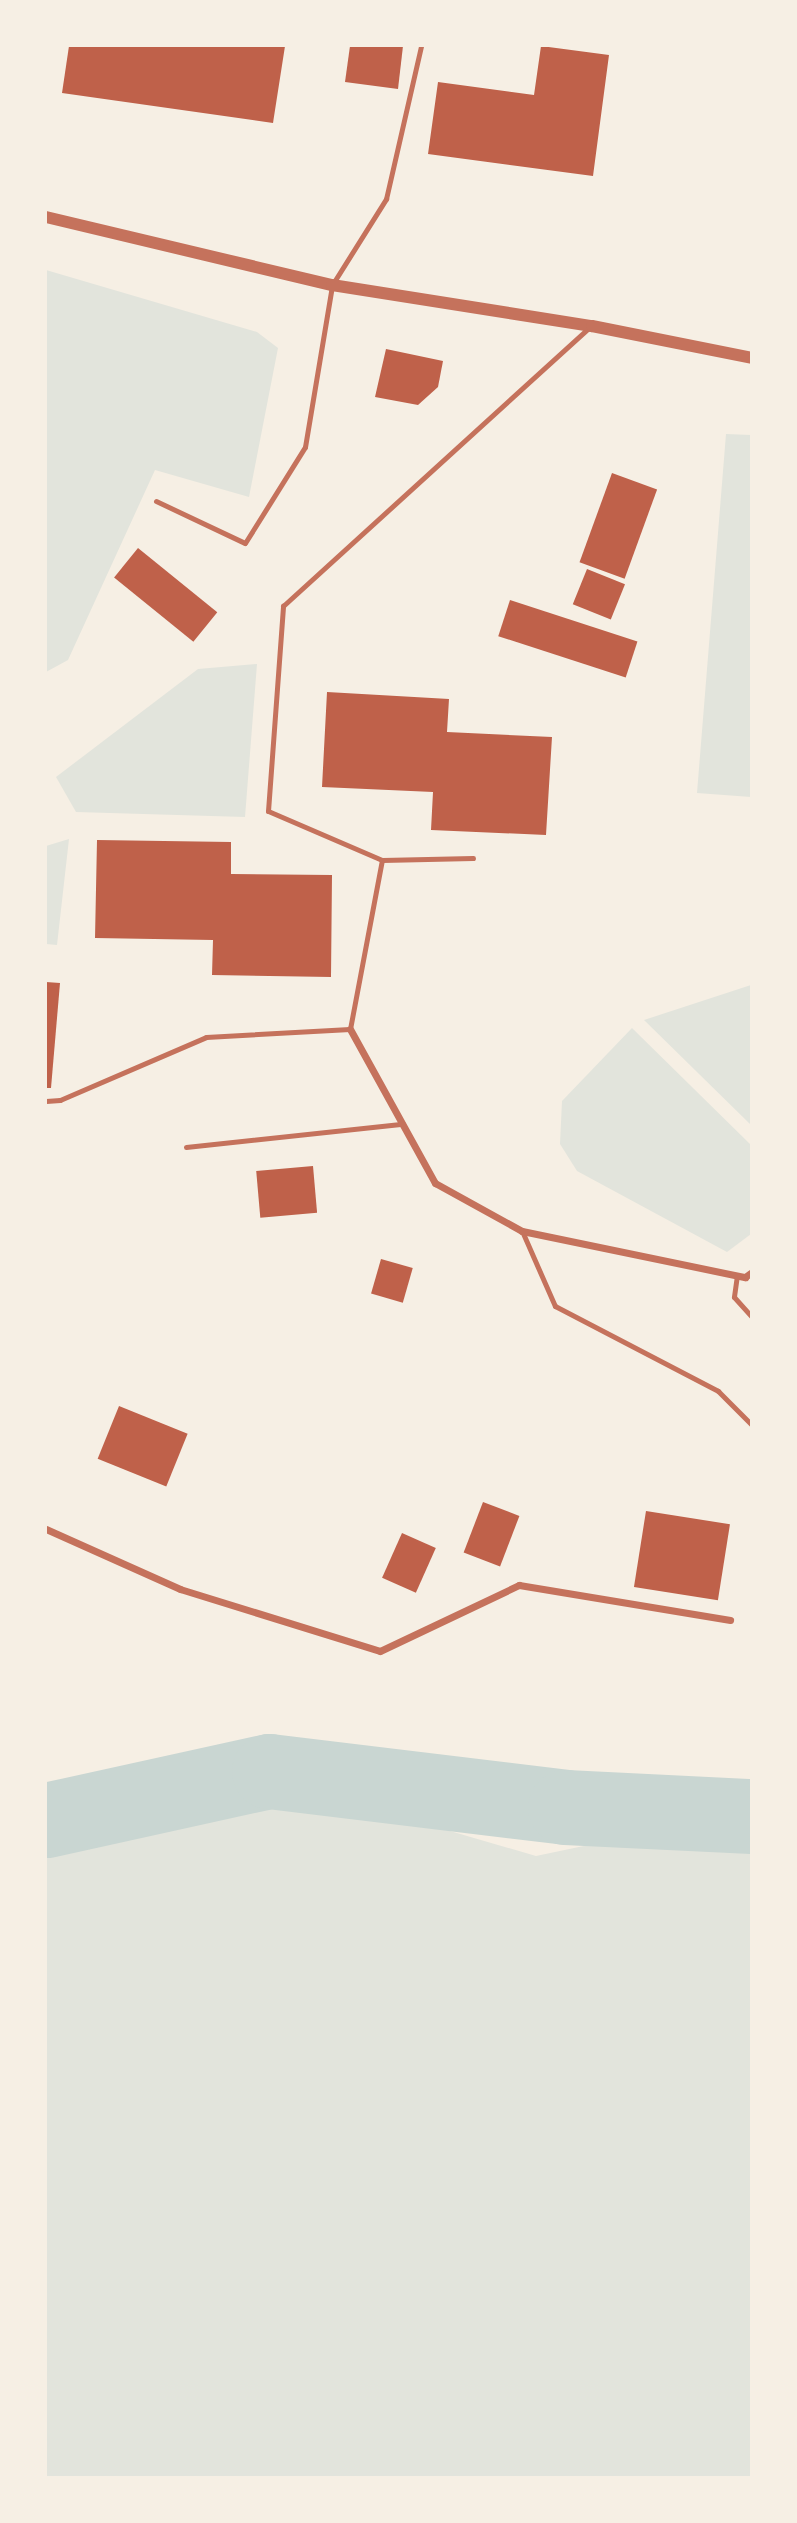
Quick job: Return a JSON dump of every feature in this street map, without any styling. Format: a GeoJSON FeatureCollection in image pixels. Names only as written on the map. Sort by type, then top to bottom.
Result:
{"type":"FeatureCollection","features":[{"type":"Feature","properties":{"kind":"street"},"geometry":{"type":"LineString","coordinates":[[46,217],[332,285],[592,326],[751,359]]}},
{"type":"Feature","properties":{"kind":"street"},"geometry":{"type":"LineString","coordinates":[[350,1030],[435,1183],[522,1231],[745,1277],[751,1272]]}},
{"type":"Feature","properties":{"kind":"street"},"geometry":{"type":"LineString","coordinates":[[46,1529],[180,1589],[380,1651],[519,1585],[730,1620]]}},
{"type":"Feature","properties":{"kind":"lane"},"geometry":{"type":"LineString","coordinates":[[156,501],[245,543],[305,447],[332,285],[386,199],[421,46]]}},
{"type":"Feature","properties":{"kind":"lane"},"geometry":{"type":"LineString","coordinates":[[473,858],[382,860],[268,811],[283,606],[592,326]]}},
{"type":"Feature","properties":{"kind":"lane"},"geometry":{"type":"LineString","coordinates":[[46,1101],[60,1100],[206,1037],[350,1030],[382,860]]}},
{"type":"Feature","properties":{"kind":"lane"},"geometry":{"type":"LineString","coordinates":[[186,1147],[402,1124]]}},
{"type":"Feature","properties":{"kind":"lane"},"geometry":{"type":"LineString","coordinates":[[522,1231],[555,1306],[718,1391],[751,1426]]}},
{"type":"Feature","properties":{"kind":"lane"},"geometry":{"type":"LineString","coordinates":[[737,1275],[734,1297],[751,1317]]}},
{"type":"Feature","properties":{"kind":"shaded area"},"geometry":{"type":"Polygon","coordinates":[[[46,270],[257,332],[278,348],[249,497],[155,470],[68,660],[46,672],[46,270]]]}},
{"type":"Feature","properties":{"kind":"shaded area"},"geometry":{"type":"Polygon","coordinates":[[[726,434],[751,435],[751,797],[697,793],[726,434]]]}},
{"type":"Feature","properties":{"kind":"shaded area"},"geometry":{"type":"Polygon","coordinates":[[[257,664],[245,817],[76,812],[56,777],[198,669],[257,664]]]}},
{"type":"Feature","properties":{"kind":"shaded area"},"geometry":{"type":"Polygon","coordinates":[[[69,839],[57,945],[46,944],[46,846],[69,839]]]}},
{"type":"Feature","properties":{"kind":"shaded area"},"geometry":{"type":"Polygon","coordinates":[[[752,985],[751,1125],[644,1020],[752,985]]]}},
{"type":"Feature","properties":{"kind":"shaded area"},"geometry":{"type":"Polygon","coordinates":[[[632,1028],[751,1145],[751,1234],[727,1252],[577,1171],[560,1144],[562,1101],[632,1028]]]}},
{"type":"Feature","properties":{"kind":"shaded area"},"geometry":{"type":"Polygon","coordinates":[[[235,1807],[402,1817],[536,1856],[698,1822],[751,1834],[751,2477],[46,2477],[46,1858],[76,1844],[235,1807]]]}},
{"type":"Feature","properties":{"kind":"building"},"geometry":{"type":"Polygon","coordinates":[[[69,46],[285,46],[273,123],[62,93],[69,46]]]}},
{"type":"Feature","properties":{"kind":"building"},"geometry":{"type":"Polygon","coordinates":[[[350,46],[403,46],[398,89],[345,82],[350,46]]]}},
{"type":"Feature","properties":{"kind":"building"},"geometry":{"type":"Polygon","coordinates":[[[541,46],[609,55],[593,176],[428,154],[438,82],[534,95],[541,46]]]}},
{"type":"Feature","properties":{"kind":"building"},"geometry":{"type":"Polygon","coordinates":[[[386,349],[443,361],[438,387],[418,405],[375,397],[386,349]]]}},
{"type":"Feature","properties":{"kind":"building"},"geometry":{"type":"Polygon","coordinates":[[[612,473],[657,489],[625,579],[580,562],[612,473]]]}},
{"type":"Feature","properties":{"kind":"building"},"geometry":{"type":"Polygon","coordinates":[[[138,548],[217,612],[193,642],[114,578],[138,548]]]}},
{"type":"Feature","properties":{"kind":"building"},"geometry":{"type":"Polygon","coordinates":[[[587,569],[625,584],[611,620],[573,604],[587,569]]]}},
{"type":"Feature","properties":{"kind":"building"},"geometry":{"type":"Polygon","coordinates":[[[510,600],[637,641],[626,678],[498,636],[510,600]]]}},
{"type":"Feature","properties":{"kind":"building"},"geometry":{"type":"Polygon","coordinates":[[[327,692],[449,699],[447,732],[552,737],[546,835],[431,830],[433,792],[322,787],[327,692]]]}},
{"type":"Feature","properties":{"kind":"building"},"geometry":{"type":"Polygon","coordinates":[[[97,840],[231,842],[231,874],[332,875],[331,977],[212,975],[213,940],[95,938],[97,840]]]}},
{"type":"Feature","properties":{"kind":"building"},"geometry":{"type":"Polygon","coordinates":[[[46,982],[60,983],[51,1088],[46,1088],[46,982]]]}},
{"type":"Feature","properties":{"kind":"building"},"geometry":{"type":"Polygon","coordinates":[[[313,1166],[317,1213],[260,1218],[256,1171],[313,1166]]]}},
{"type":"Feature","properties":{"kind":"building"},"geometry":{"type":"Polygon","coordinates":[[[381,1259],[413,1268],[403,1303],[371,1294],[381,1259]]]}},
{"type":"Feature","properties":{"kind":"building"},"geometry":{"type":"Polygon","coordinates":[[[119,1406],[188,1434],[166,1487],[98,1459],[119,1406]]]}},
{"type":"Feature","properties":{"kind":"building"},"geometry":{"type":"Polygon","coordinates":[[[483,1502],[519,1516],[500,1566],[464,1552],[483,1502]]]}},
{"type":"Feature","properties":{"kind":"building"},"geometry":{"type":"Polygon","coordinates":[[[646,1511],[730,1524],[718,1600],[634,1587],[646,1511]]]}},
{"type":"Feature","properties":{"kind":"building"},"geometry":{"type":"Polygon","coordinates":[[[402,1533],[436,1548],[416,1593],[382,1578],[402,1533]]]}},
{"type":"Feature","properties":{"kind":"waterway"},"geometry":{"type":"LineString","coordinates":[[46,1820],[269,1771],[565,1807],[752,1816]]}}]}
